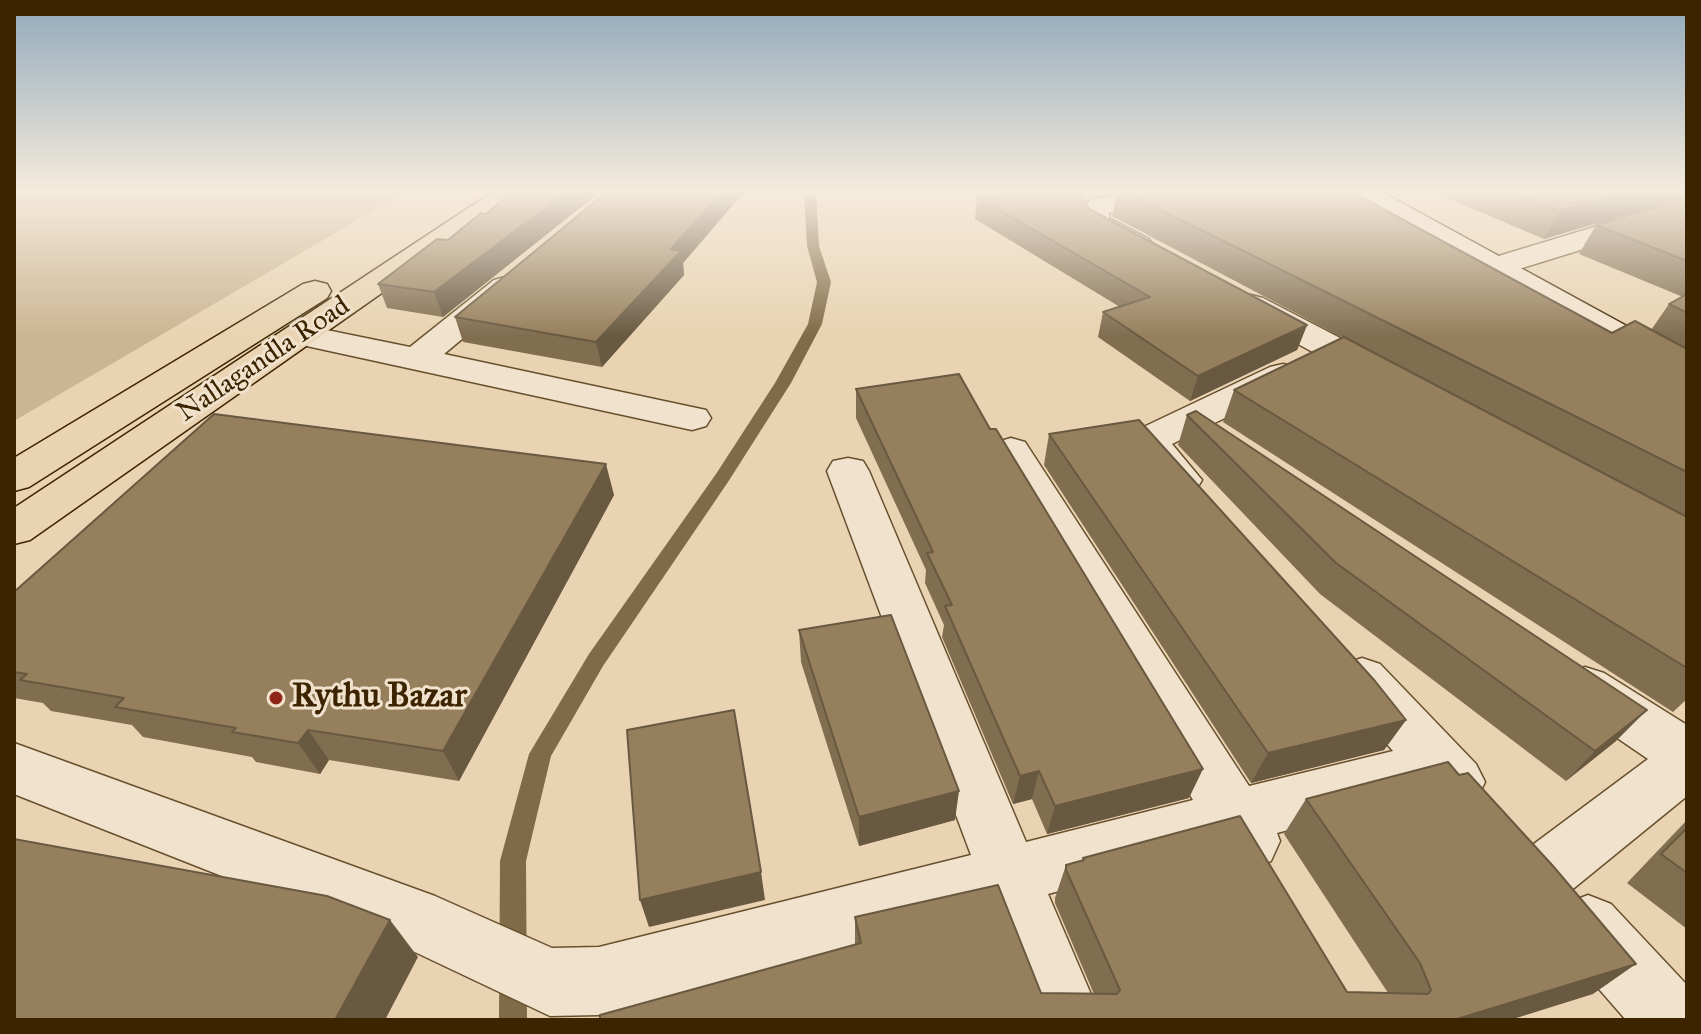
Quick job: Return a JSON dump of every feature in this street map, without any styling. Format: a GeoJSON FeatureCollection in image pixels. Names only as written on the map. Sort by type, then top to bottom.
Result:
{"type":"FeatureCollection","features":[{"type":"Feature","properties":{"kind":"main road","name":"Nallagandla Road"},"geometry":{"type":"LineString","coordinates":[[14,477],[395,239]]}},
{"type":"Feature","properties":{"kind":"main road","name":"Nallagandla Road"},"geometry":{"type":"LineString","coordinates":[[14,529],[442,239]]}},
{"type":"Feature","properties":{"kind":"street"},"geometry":{"type":"LineString","coordinates":[[1127,239],[1166,260]]}},
{"type":"Feature","properties":{"kind":"street"},"geometry":{"type":"LineString","coordinates":[[1443,239],[1687,374]]}},
{"type":"Feature","properties":{"kind":"street"},"geometry":{"type":"LineString","coordinates":[[1493,268],[1586,239]]}},
{"type":"Feature","properties":{"kind":"street"},"geometry":{"type":"LineString","coordinates":[[417,359],[534,264]]}},
{"type":"Feature","properties":{"kind":"street"},"geometry":{"type":"LineString","coordinates":[[1223,290],[1403,386]]}},
{"type":"Feature","properties":{"kind":"street"},"geometry":{"type":"LineString","coordinates":[[302,335],[692,418]]}},
{"type":"Feature","properties":{"kind":"street"},"geometry":{"type":"LineString","coordinates":[[1209,511],[1147,441],[1208,434],[1335,349]]}},
{"type":"Feature","properties":{"kind":"street"},"geometry":{"type":"LineString","coordinates":[[1011,451],[1277,885]]}},
{"type":"Feature","properties":{"kind":"street"},"geometry":{"type":"LineString","coordinates":[[848,471],[1067,1020]]}},
{"type":"Feature","properties":{"kind":"street"},"geometry":{"type":"LineString","coordinates":[[1335,649],[1672,1020]]}},
{"type":"Feature","properties":{"kind":"street"},"geometry":{"type":"LineString","coordinates":[[1546,662],[1687,755]]}},
{"type":"Feature","properties":{"kind":"street"},"geometry":{"type":"LineString","coordinates":[[1514,846],[1687,762]]}},
{"type":"Feature","properties":{"kind":"street"},"geometry":{"type":"LineString","coordinates":[[14,768],[435,928],[550,982],[599,981],[1010,878],[1440,764]]}},
{"type":"Feature","properties":{"kind":"shaded area"},"geometry":{"type":"Polygon","coordinates":[[[14,239],[325,239],[14,421],[14,239]]]}},
{"type":"Feature","properties":{"kind":"building"},"geometry":{"type":"Polygon","coordinates":[[[437,239],[504,239],[434,292],[378,284],[437,239]]]}},
{"type":"Feature","properties":{"kind":"building"},"geometry":{"type":"Polygon","coordinates":[[[549,239],[680,239],[671,249],[681,251],[596,342],[455,317],[549,239]]]}},
{"type":"Feature","properties":{"kind":"building"},"geometry":{"type":"Polygon","coordinates":[[[1050,239],[1146,239],[1307,325],[1198,376],[1103,312],[1150,297],[1050,239]]]}},
{"type":"Feature","properties":{"kind":"building"},"geometry":{"type":"Polygon","coordinates":[[[1220,239],[1439,239],[1612,333],[1635,321],[1687,349],[1687,472],[1220,239]]]}},
{"type":"Feature","properties":{"kind":"building"},"geometry":{"type":"Polygon","coordinates":[[[1632,239],[1687,239],[1687,261],[1632,239]]]}},
{"type":"Feature","properties":{"kind":"building"},"geometry":{"type":"Polygon","coordinates":[[[1687,294],[1687,313],[1669,304],[1687,294]]]}},
{"type":"Feature","properties":{"kind":"building"},"geometry":{"type":"Polygon","coordinates":[[[1344,337],[1687,517],[1687,668],[1234,390],[1344,337]]]}},
{"type":"Feature","properties":{"kind":"building"},"geometry":{"type":"Polygon","coordinates":[[[959,374],[990,429],[996,429],[1203,769],[1055,806],[1039,771],[1020,776],[945,606],[952,605],[927,553],[933,552],[856,389],[959,374]]]}},
{"type":"Feature","properties":{"kind":"building"},"geometry":{"type":"Polygon","coordinates":[[[1196,411],[1647,710],[1595,751],[1336,563],[1187,415],[1196,411]]]}},
{"type":"Feature","properties":{"kind":"building"},"geometry":{"type":"Polygon","coordinates":[[[214,414],[606,464],[443,751],[308,730],[298,743],[232,732],[236,728],[115,707],[124,698],[20,680],[27,674],[14,672],[14,592],[214,414]]]}},
{"type":"Feature","properties":{"kind":"building"},"geometry":{"type":"Polygon","coordinates":[[[1139,420],[1375,681],[1406,720],[1268,753],[1049,434],[1139,420]]]}},
{"type":"Feature","properties":{"kind":"building"},"geometry":{"type":"Polygon","coordinates":[[[891,615],[959,791],[859,817],[799,630],[891,615]]]}},
{"type":"Feature","properties":{"kind":"building"},"geometry":{"type":"Polygon","coordinates":[[[734,710],[761,872],[640,900],[627,730],[734,710]]]}},
{"type":"Feature","properties":{"kind":"building"},"geometry":{"type":"Polygon","coordinates":[[[1448,762],[1459,775],[1468,773],[1553,866],[1636,964],[1454,1020],[600,1020],[600,1015],[861,943],[855,917],[998,885],[1041,993],[1117,994],[1120,990],[1066,865],[1240,816],[1347,992],[1428,994],[1431,990],[1420,963],[1306,799],[1448,762]]]}},
{"type":"Feature","properties":{"kind":"building"},"geometry":{"type":"Polygon","coordinates":[[[1687,828],[1687,873],[1661,854],[1687,828]]]}},
{"type":"Feature","properties":{"kind":"building"},"geometry":{"type":"Polygon","coordinates":[[[14,839],[327,896],[390,920],[335,1020],[14,1020],[14,839]]]}},
{"type":"Feature","properties":{"kind":"waterway"},"geometry":{"type":"LineString","coordinates":[[513,1020],[513,861],[540,754],[596,660],[722,478],[783,383],[815,324],[824,282],[813,239]]}},
{"type":"Feature","properties":{"kind":"place","name":"Rythu Bazar"},"geometry":{"type":"Point","coordinates":[276,698]}}]}
